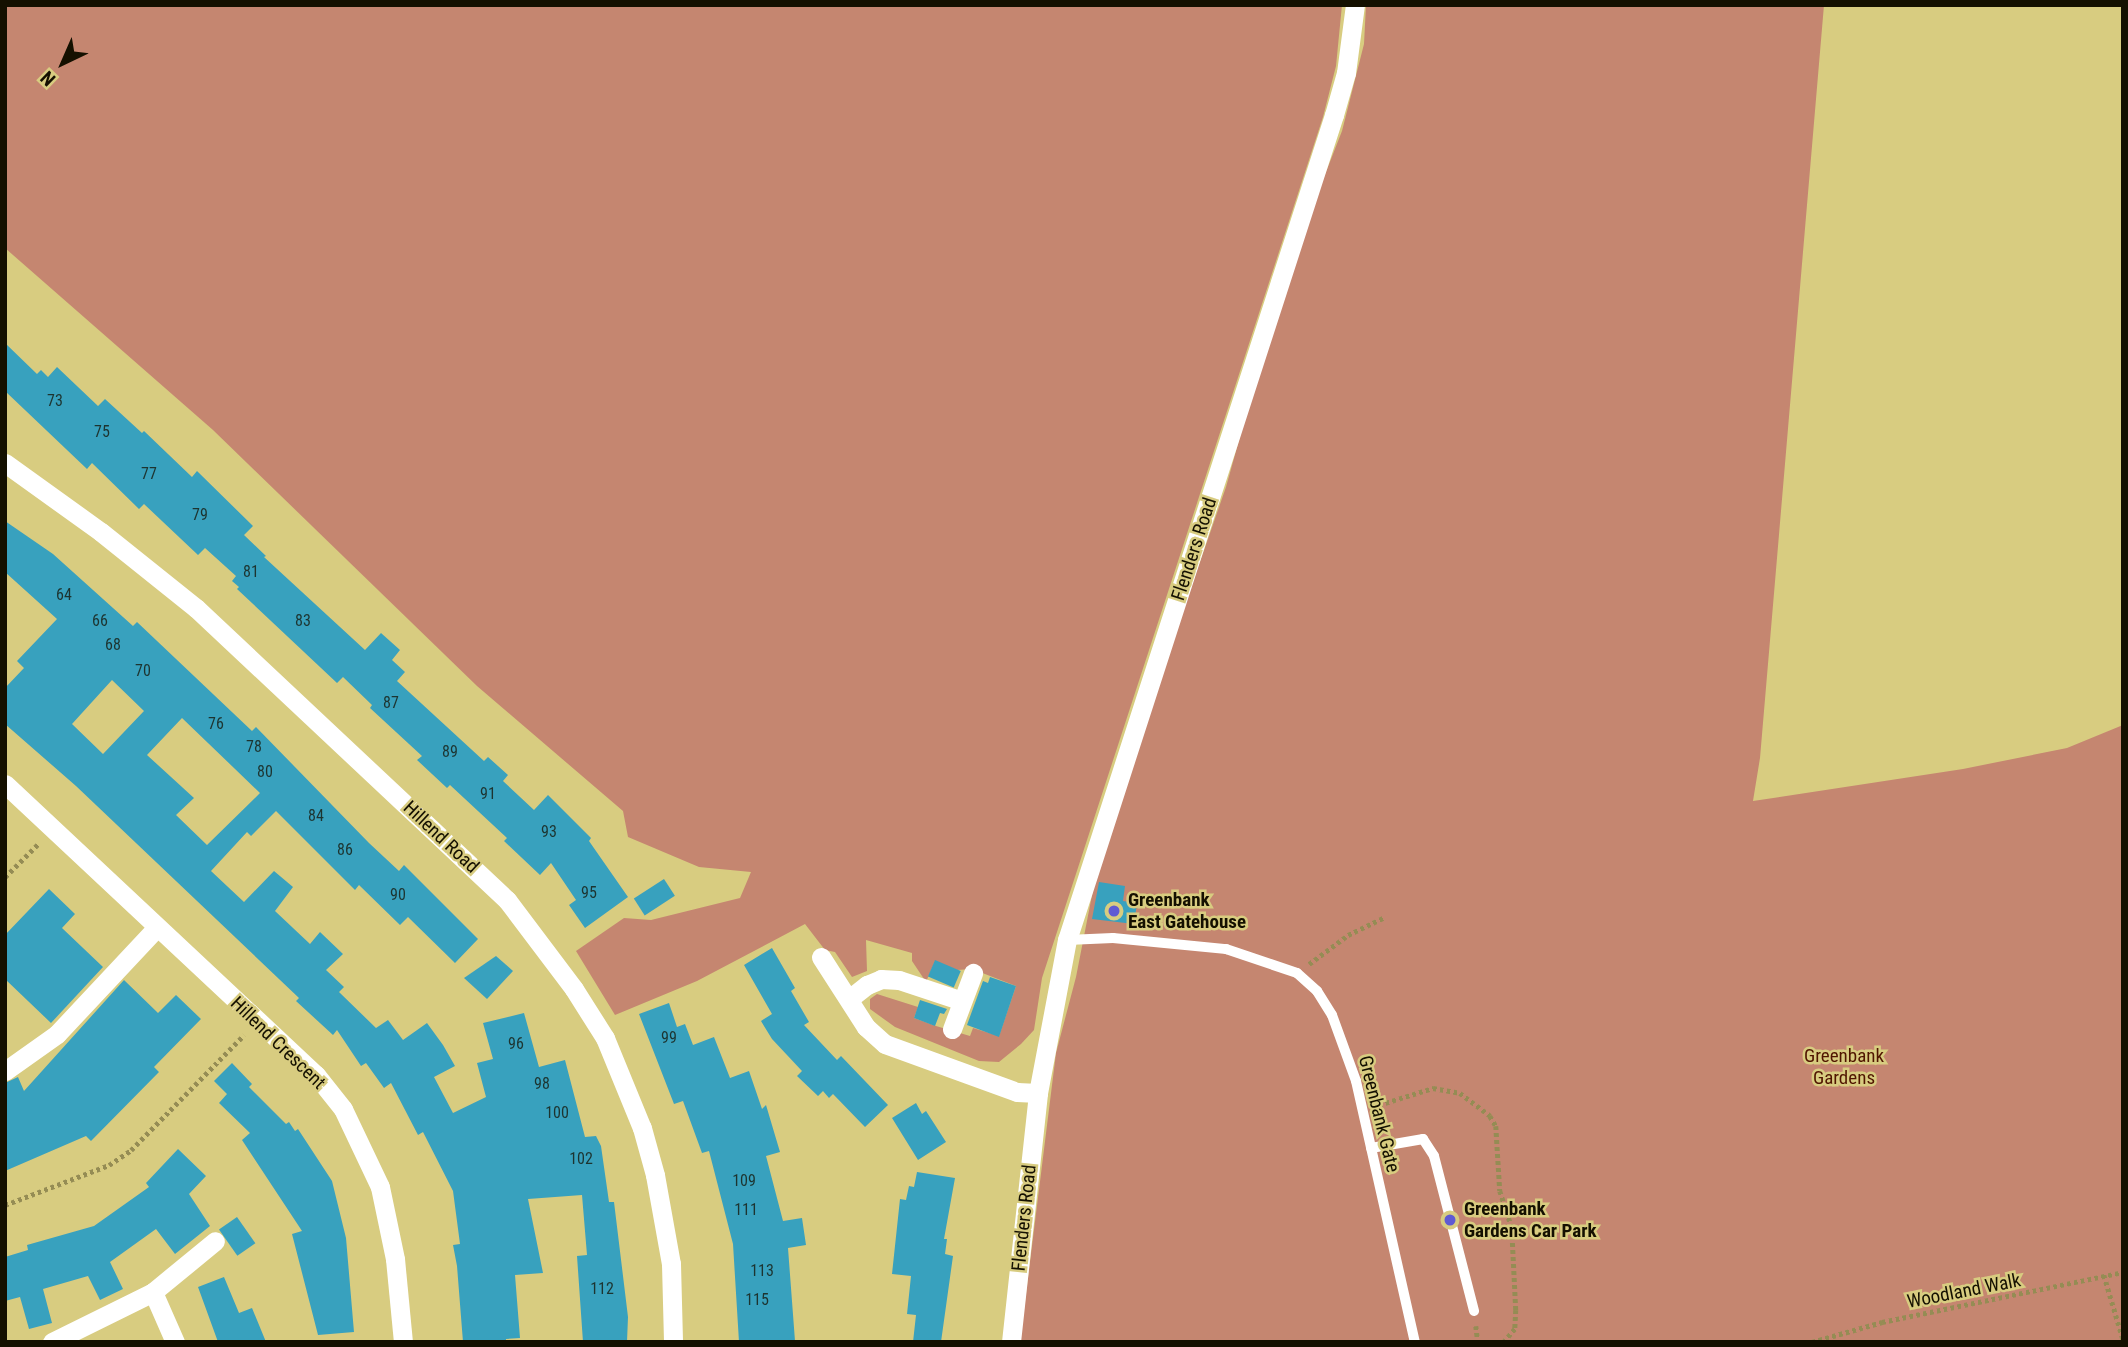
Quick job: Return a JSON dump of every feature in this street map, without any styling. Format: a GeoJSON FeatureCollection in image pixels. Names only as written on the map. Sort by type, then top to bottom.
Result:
{"type":"FeatureCollection","features":[{"type":"Feature","properties":{"kind":"street","name":"Flenders Road"},"geometry":{"type":"LineString","coordinates":[[1011,1342],[1038,1093],[1067,940],[1335,115],[1346,73],[1354,5]]}},
{"type":"Feature","properties":{"kind":"street","name":"Hillend Road"},"geometry":{"type":"LineString","coordinates":[[5,463],[101,532],[196,608],[507,900],[574,989],[605,1038],[642,1128],[655,1175],[671,1265],[673,1342]]}},
{"type":"Feature","properties":{"kind":"street","name":"Hillend Crescent"},"geometry":{"type":"LineString","coordinates":[[5,784],[316,1075],[342,1109],[380,1187],[396,1259],[404,1342]]}},
{"type":"Feature","properties":{"kind":"street"},"geometry":{"type":"LineString","coordinates":[[5,1071],[57,1034],[157,927]]}},
{"type":"Feature","properties":{"kind":"street"},"geometry":{"type":"LineString","coordinates":[[821,957],[866,1027],[886,1044],[1017,1092],[1038,1093]]}},
{"type":"Feature","properties":{"kind":"street"},"geometry":{"type":"LineString","coordinates":[[952,1029],[973,973]]}},
{"type":"Feature","properties":{"kind":"street"},"geometry":{"type":"LineString","coordinates":[[849,999],[867,985],[881,979],[899,980],[962,1001]]}},
{"type":"Feature","properties":{"kind":"street"},"geometry":{"type":"LineString","coordinates":[[52,1342],[153,1292],[215,1241]]}},
{"type":"Feature","properties":{"kind":"street"},"geometry":{"type":"LineString","coordinates":[[153,1292],[174,1342]]}},
{"type":"Feature","properties":{"kind":"lane","name":"Greenbank Gate"},"geometry":{"type":"LineString","coordinates":[[1067,940],[1113,938],[1226,949],[1297,973],[1317,991],[1332,1015],[1356,1081],[1415,1342]]}},
{"type":"Feature","properties":{"kind":"lane"},"geometry":{"type":"LineString","coordinates":[[1371,1148],[1423,1139],[1434,1156],[1474,1311]]}},
{"type":"Feature","properties":{"kind":"path"},"geometry":{"type":"LineString","coordinates":[[5,877],[53,828]]}},
{"type":"Feature","properties":{"kind":"path"},"geometry":{"type":"LineString","coordinates":[[1297,973],[1348,935],[1385,917]]}},
{"type":"Feature","properties":{"kind":"path"},"geometry":{"type":"LineString","coordinates":[[5,1205],[109,1165],[131,1150],[256,1021]]}},
{"type":"Feature","properties":{"kind":"path"},"geometry":{"type":"LineString","coordinates":[[1363,1110],[1433,1088],[1460,1093],[1490,1116],[1496,1126],[1500,1191],[1512,1229],[1516,1320],[1515,1329],[1504,1342]]}},
{"type":"Feature","properties":{"kind":"path","name":"Woodland Walk"},"geometry":{"type":"LineString","coordinates":[[1812,1342],[1882,1322],[2123,1272]]}},
{"type":"Feature","properties":{"kind":"path"},"geometry":{"type":"LineString","coordinates":[[2104,1275],[2123,1339]]}},
{"type":"Feature","properties":{"kind":"green space"},"geometry":{"type":"Polygon","coordinates":[[[5,5],[1342,5],[1336,66],[1323,117],[1042,978],[1034,1030],[1021,1044],[999,1062],[979,1061],[895,1027],[870,1009],[870,999],[877,994],[918,1007],[914,1018],[936,1026],[970,1036],[973,1028],[999,1036],[1016,986],[972,969],[957,970],[935,961],[926,982],[912,961],[912,953],[866,940],[867,971],[852,977],[835,952],[825,950],[805,924],[697,981],[615,1015],[576,951],[624,918],[651,920],[740,898],[751,872],[699,867],[628,837],[623,811],[477,686],[213,430],[5,248],[5,5]]]}},
{"type":"Feature","properties":{"kind":"green space","name":"Greenbank Gardens"},"geometry":{"type":"Polygon","coordinates":[[[1366,5],[1824,5],[1760,758],[1753,801],[1963,769],[2067,748],[2123,725],[2123,1342],[1020,1342],[1056,1053],[1076,977],[1102,844],[1226,487],[1283,282],[1342,131],[1364,44],[1366,5]]]}},
{"type":"Feature","properties":{"kind":"building"},"geometry":{"type":"Polygon","coordinates":[[[5,343],[37,374],[41,370],[48,377],[57,367],[98,406],[105,399],[142,433],[144,431],[192,477],[197,471],[253,526],[244,535],[266,556],[264,557],[365,650],[381,633],[400,650],[392,660],[405,672],[397,681],[484,761],[488,757],[508,775],[503,781],[534,810],[548,795],[591,838],[589,841],[628,897],[585,928],[569,905],[576,900],[551,863],[540,875],[504,841],[507,838],[450,785],[447,788],[417,760],[422,756],[370,708],[372,705],[343,677],[337,683],[237,589],[239,587],[232,581],[236,576],[205,548],[198,555],[144,504],[139,509],[92,463],[87,469],[5,391],[5,343]]]}},
{"type":"Feature","properties":{"kind":"building"},"geometry":{"type":"Polygon","coordinates":[[[5,521],[53,554],[133,626],[137,622],[252,731],[256,727],[369,843],[399,871],[404,865],[478,939],[455,963],[408,917],[400,925],[359,885],[355,890],[276,811],[251,836],[247,832],[211,871],[244,902],[274,871],[293,887],[275,911],[310,944],[320,932],[343,954],[326,970],[344,987],[339,992],[376,1028],[388,1020],[403,1040],[427,1023],[443,1045],[455,1066],[434,1077],[453,1113],[486,1097],[477,1063],[493,1059],[483,1023],[524,1013],[539,1067],[565,1060],[585,1137],[596,1136],[601,1146],[609,1202],[614,1202],[628,1317],[627,1342],[583,1342],[577,1256],[587,1255],[582,1195],[528,1199],[543,1273],[515,1275],[520,1338],[506,1339],[506,1342],[463,1342],[453,1245],[460,1244],[453,1191],[423,1132],[418,1135],[391,1083],[384,1088],[366,1063],[361,1066],[337,1030],[333,1035],[296,1001],[299,998],[76,786],[5,724],[5,688],[24,668],[17,661],[57,619],[5,572],[5,521]],[[112,680],[72,724],[103,754],[144,711],[112,680]],[[182,718],[147,755],[194,798],[176,815],[207,845],[260,793],[182,718]]]}},
{"type":"Feature","properties":{"kind":"building"},"geometry":{"type":"Polygon","coordinates":[[[664,879],[675,896],[645,915],[634,899],[664,879]]]}},
{"type":"Feature","properties":{"kind":"building","name":"Greenbank East Gatehouse"},"geometry":{"type":"Polygon","coordinates":[[[1099,882],[1125,886],[1123,901],[1137,903],[1134,924],[1092,919],[1099,882]]]}},
{"type":"Feature","properties":{"kind":"building"},"geometry":{"type":"Polygon","coordinates":[[[49,889],[75,914],[62,928],[103,967],[51,1023],[5,979],[5,935],[49,889]]]}},
{"type":"Feature","properties":{"kind":"building"},"geometry":{"type":"Polygon","coordinates":[[[772,948],[795,988],[791,991],[809,1022],[804,1025],[837,1060],[841,1056],[888,1105],[865,1127],[833,1094],[829,1098],[823,1091],[818,1096],[797,1076],[802,1071],[772,1039],[761,1021],[772,1014],[744,965],[772,948]]]}},
{"type":"Feature","properties":{"kind":"building"},"geometry":{"type":"Polygon","coordinates":[[[496,956],[513,971],[487,999],[464,978],[496,956]]]}},
{"type":"Feature","properties":{"kind":"building"},"geometry":{"type":"Polygon","coordinates":[[[935,960],[961,971],[954,988],[928,977],[935,960]]]}},
{"type":"Feature","properties":{"kind":"building"},"geometry":{"type":"Polygon","coordinates":[[[990,977],[1016,986],[999,1037],[967,1025],[983,981],[988,983],[990,977]]]}},
{"type":"Feature","properties":{"kind":"building"},"geometry":{"type":"Polygon","coordinates":[[[124,980],[158,1013],[176,995],[201,1019],[154,1067],[159,1072],[91,1141],[86,1136],[5,1171],[5,1083],[18,1077],[24,1091],[124,980]]]}},
{"type":"Feature","properties":{"kind":"building"},"geometry":{"type":"Polygon","coordinates":[[[920,1000],[947,1009],[944,1014],[940,1013],[935,1026],[914,1018],[920,1000]]]}},
{"type":"Feature","properties":{"kind":"building"},"geometry":{"type":"Polygon","coordinates":[[[669,1003],[677,1027],[685,1024],[693,1045],[714,1037],[730,1078],[749,1071],[762,1109],[766,1105],[780,1152],[766,1156],[783,1221],[802,1218],[806,1245],[788,1248],[795,1341],[739,1342],[733,1244],[709,1151],[702,1153],[683,1101],[674,1104],[639,1014],[669,1003]]]}},
{"type":"Feature","properties":{"kind":"building"},"geometry":{"type":"Polygon","coordinates":[[[232,1063],[252,1084],[249,1087],[286,1124],[289,1122],[295,1131],[298,1129],[332,1181],[346,1238],[354,1332],[318,1335],[292,1234],[302,1231],[242,1140],[250,1133],[219,1103],[227,1094],[214,1081],[232,1063]]]}},
{"type":"Feature","properties":{"kind":"building"},"geometry":{"type":"Polygon","coordinates":[[[916,1103],[922,1114],[926,1111],[946,1142],[918,1160],[892,1118],[916,1103]]]}},
{"type":"Feature","properties":{"kind":"building"},"geometry":{"type":"Polygon","coordinates":[[[178,1149],[206,1176],[189,1194],[210,1226],[175,1254],[156,1229],[110,1262],[123,1289],[100,1300],[88,1276],[43,1289],[52,1323],[29,1329],[20,1297],[5,1301],[5,1257],[28,1250],[27,1245],[94,1226],[149,1187],[146,1183],[178,1149]]]}},
{"type":"Feature","properties":{"kind":"building"},"geometry":{"type":"Polygon","coordinates":[[[917,1172],[955,1178],[944,1239],[947,1239],[945,1254],[953,1256],[941,1342],[913,1342],[916,1315],[907,1314],[911,1276],[892,1274],[900,1199],[906,1200],[909,1186],[914,1187],[917,1172]]]}},
{"type":"Feature","properties":{"kind":"building"},"geometry":{"type":"Polygon","coordinates":[[[237,1217],[255,1243],[237,1256],[219,1230],[237,1217]]]}},
{"type":"Feature","properties":{"kind":"building"},"geometry":{"type":"Polygon","coordinates":[[[224,1277],[239,1313],[252,1308],[266,1342],[218,1342],[198,1287],[224,1277]]]}},
{"type":"Feature","properties":{"kind":"place","name":"Greenbank East Gatehouse"},"geometry":{"type":"Point","coordinates":[1114,911]}},
{"type":"Feature","properties":{"kind":"place","name":"Greenbank Gardens Car Park"},"geometry":{"type":"Point","coordinates":[1450,1220]}}]}
